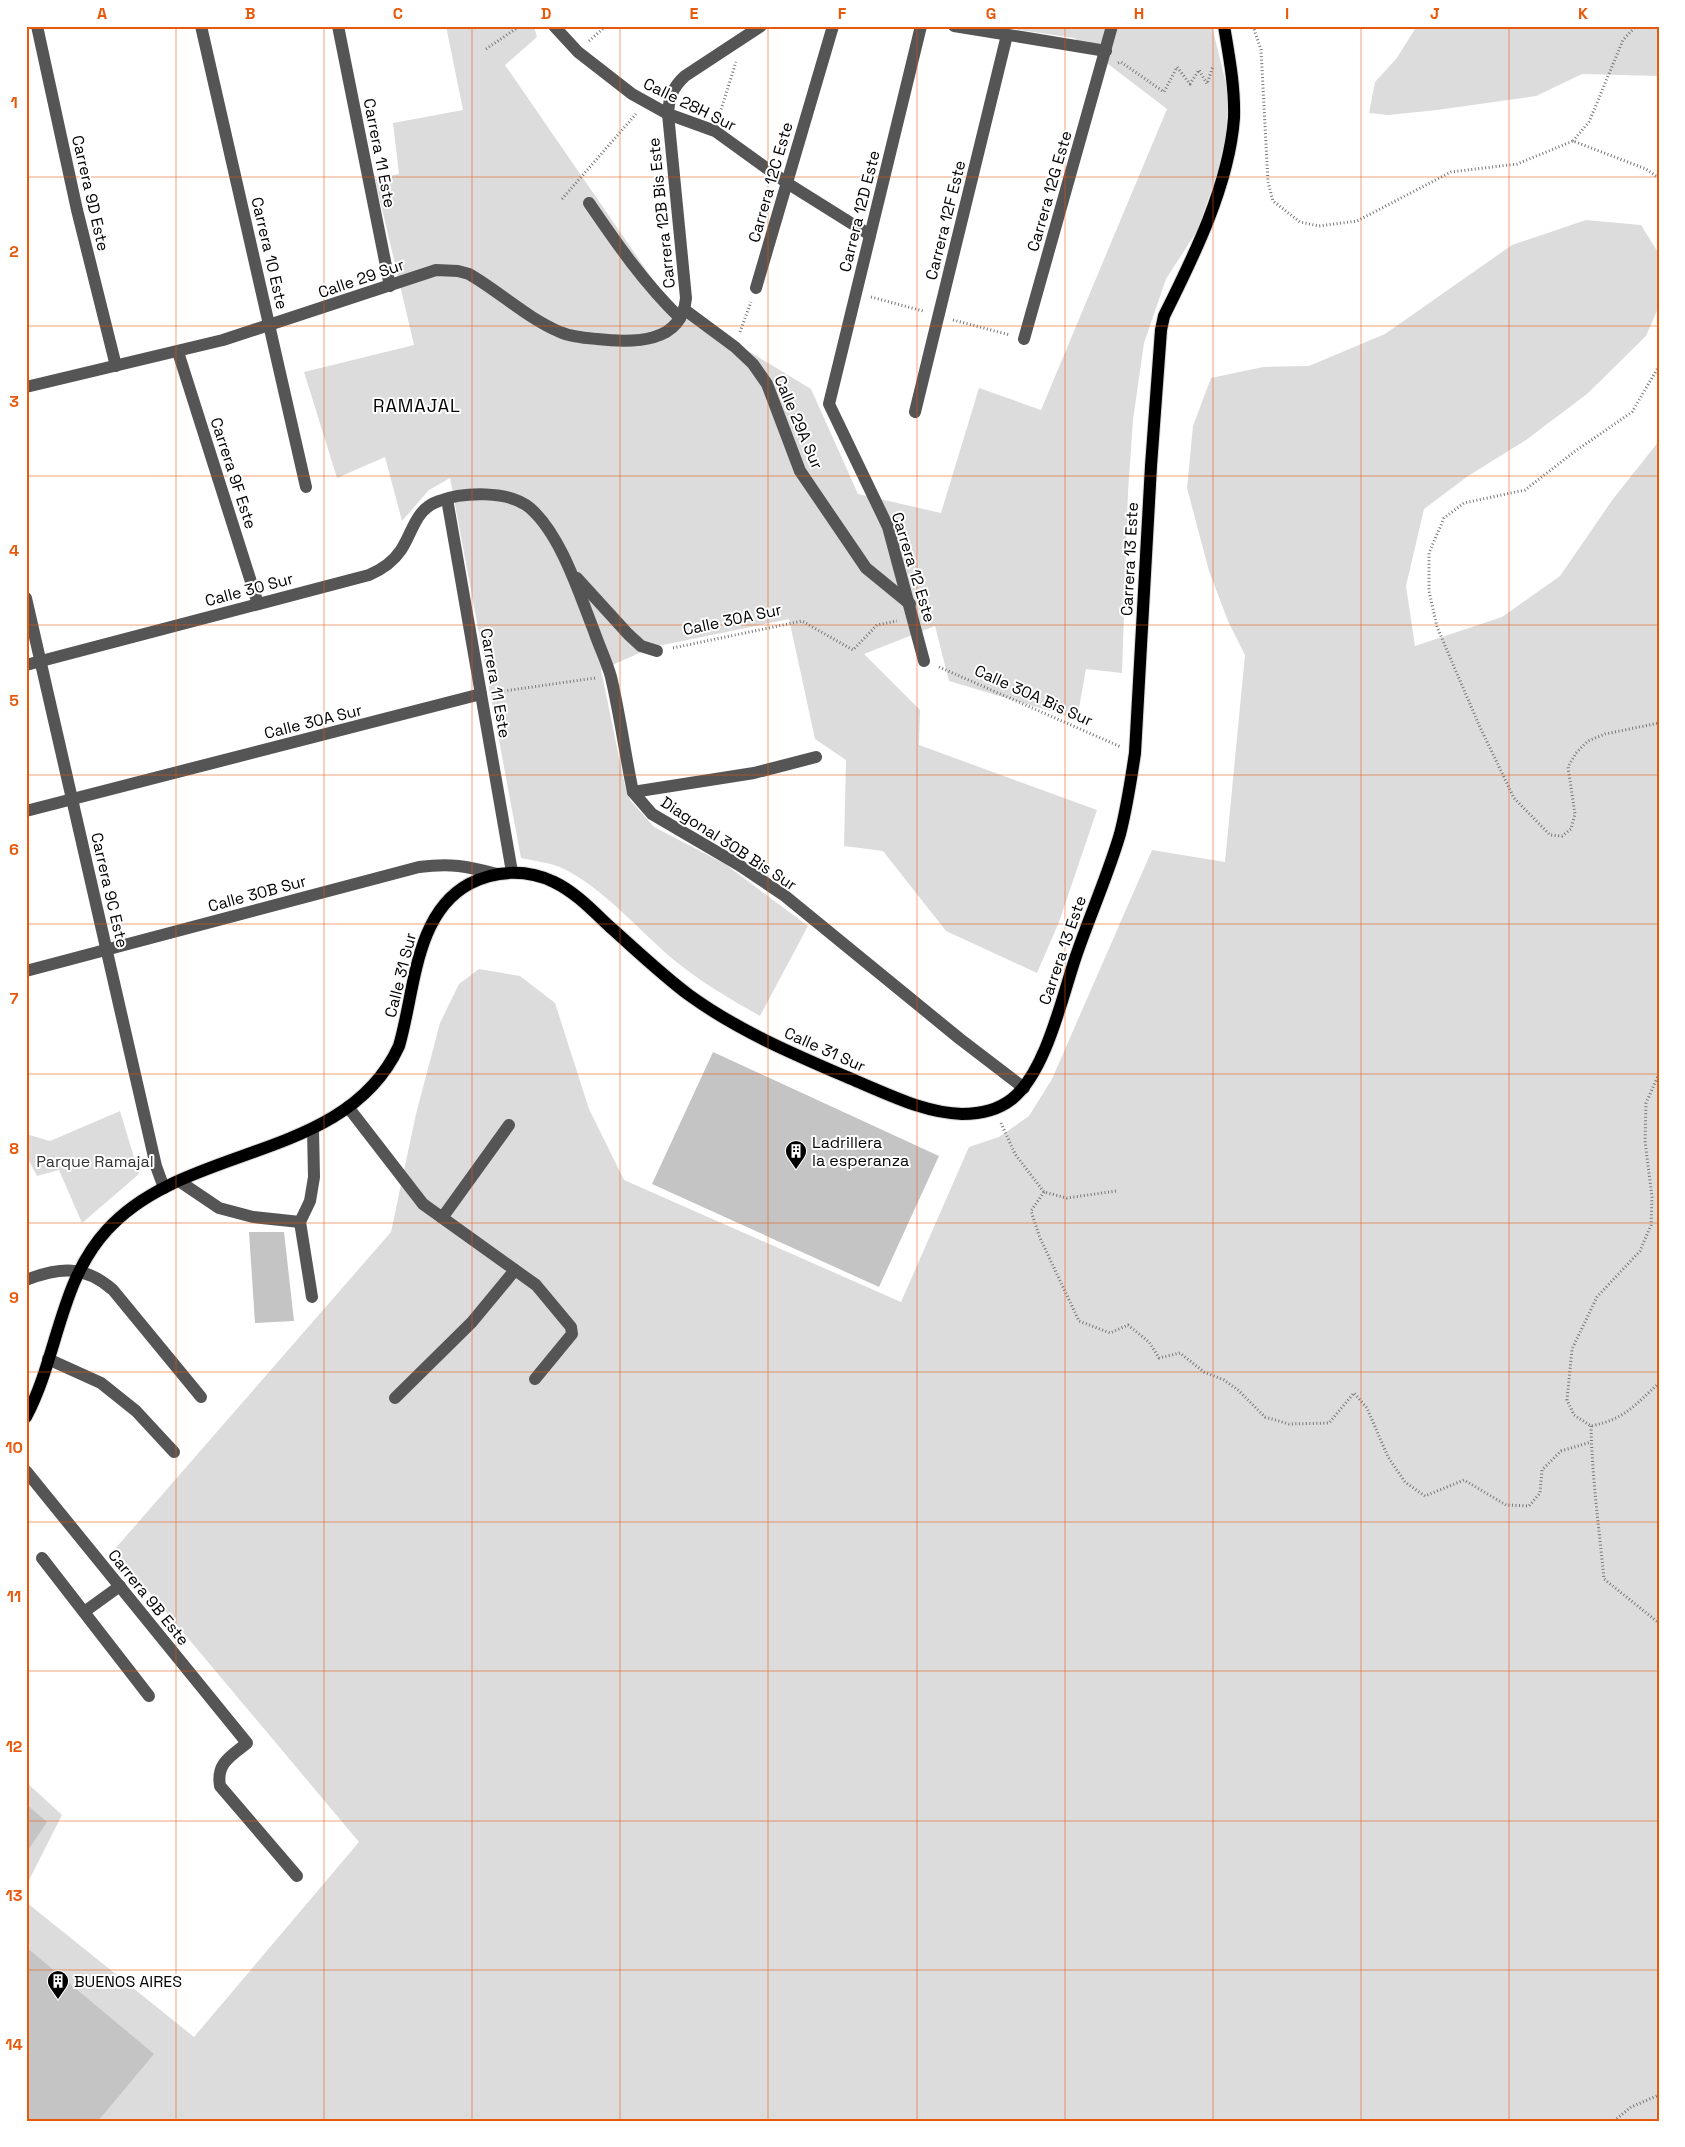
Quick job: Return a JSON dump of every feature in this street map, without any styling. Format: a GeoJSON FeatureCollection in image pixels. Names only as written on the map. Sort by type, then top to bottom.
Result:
{"type":"FeatureCollection","features":[{"type":"Feature","properties":{"kind":"main road","name":"Carrera 13 Este"},"geometry":{"type":"LineString","coordinates":[[1024,1088],[1042,1056],[1119,835],[1128,798],[1135,753],[1150,476],[1161,330],[1164,316],[1215,202],[1228,156],[1234,117],[1234,94],[1224,26]]}},
{"type":"Feature","properties":{"kind":"main road","name":"Calle 31 Sur"},"geometry":{"type":"LineString","coordinates":[[26,1417],[33,1404],[79,1270],[106,1230],[137,1204],[164,1188],[313,1129],[348,1107],[366,1092],[391,1063],[404,1029],[424,940],[437,913],[457,892],[483,878],[512,872],[541,877],[569,890],[669,980],[725,1018],[760,1038],[807,1060],[921,1107],[961,1114],[977,1113],[995,1109],[1010,1100],[1024,1088]]}},
{"type":"Feature","properties":{"kind":"street","name":"Carrera 9D Este"},"geometry":{"type":"LineString","coordinates":[[37,26],[77,210],[116,366]]}},
{"type":"Feature","properties":{"kind":"street","name":"Carrera 10 Este"},"geometry":{"type":"LineString","coordinates":[[201,26],[306,487]]}},
{"type":"Feature","properties":{"kind":"street","name":"Carrera 11 Este"},"geometry":{"type":"LineString","coordinates":[[338,26],[390,286]]}},
{"type":"Feature","properties":{"kind":"street","name":"Calle 28H Sur"},"geometry":{"type":"LineString","coordinates":[[554,26],[578,52],[632,94],[668,114],[715,131],[787,183],[870,235]]}},
{"type":"Feature","properties":{"kind":"street","name":"Carrera 12B Bis Este"},"geometry":{"type":"LineString","coordinates":[[682,314],[685,287],[668,114],[672,92],[681,80],[761,26]]}},
{"type":"Feature","properties":{"kind":"street","name":"Carrera 12C Este"},"geometry":{"type":"LineString","coordinates":[[756,288],[833,26]]}},
{"type":"Feature","properties":{"kind":"street","name":"Carrera 12D Este"},"geometry":{"type":"LineString","coordinates":[[829,404],[921,26]]}},
{"type":"Feature","properties":{"kind":"street"},"geometry":{"type":"LineString","coordinates":[[954,26],[1106,51],[1112,26]]}},
{"type":"Feature","properties":{"kind":"street","name":"Carrera 12F Este"},"geometry":{"type":"LineString","coordinates":[[915,412],[1006,35]]}},
{"type":"Feature","properties":{"kind":"street","name":"Carrera 12G Este"},"geometry":{"type":"LineString","coordinates":[[1024,339],[1106,51]]}},
{"type":"Feature","properties":{"kind":"street","name":"Calle 29A Sur"},"geometry":{"type":"LineString","coordinates":[[589,203],[627,259],[660,298],[735,347],[753,364],[767,384],[800,471],[866,568],[910,604]]}},
{"type":"Feature","properties":{"kind":"street","name":"Calle 29 Sur"},"geometry":{"type":"LineString","coordinates":[[26,387],[178,352],[270,326],[436,270],[458,270],[484,283],[541,322],[561,333],[585,338],[628,341],[649,339],[666,333],[682,314]]}},
{"type":"Feature","properties":{"kind":"street","name":"Carrera 9F Este"},"geometry":{"type":"LineString","coordinates":[[178,352],[258,604]]}},
{"type":"Feature","properties":{"kind":"street","name":"Carrera 12 Este"},"geometry":{"type":"LineString","coordinates":[[829,404],[888,527],[924,661]]}},
{"type":"Feature","properties":{"kind":"street","name":"Diagonal 30B Bis Sur"},"geometry":{"type":"LineString","coordinates":[[447,499],[478,495],[499,495],[515,499],[530,508],[552,536],[572,572],[610,676],[633,792],[652,814],[740,865],[785,896],[960,1039],[1024,1088]]}},
{"type":"Feature","properties":{"kind":"street","name":"Carrera 11 Este"},"geometry":{"type":"LineString","coordinates":[[447,499],[512,872]]}},
{"type":"Feature","properties":{"kind":"street","name":"Calle 30 Sur"},"geometry":{"type":"LineString","coordinates":[[26,665],[381,570],[393,561],[402,549],[421,512],[430,505],[447,499]]}},
{"type":"Feature","properties":{"kind":"street"},"geometry":{"type":"LineString","coordinates":[[572,572],[628,634],[641,646],[657,651]]}},
{"type":"Feature","properties":{"kind":"street","name":"Carrera 9C Este"},"geometry":{"type":"LineString","coordinates":[[26,598],[156,1166],[164,1188]]}},
{"type":"Feature","properties":{"kind":"street","name":"Calle 30A Sur"},"geometry":{"type":"LineString","coordinates":[[26,811],[481,694]]}},
{"type":"Feature","properties":{"kind":"street"},"geometry":{"type":"LineString","coordinates":[[633,792],[754,773],[816,757]]}},
{"type":"Feature","properties":{"kind":"street","name":"Calle 30B Sur"},"geometry":{"type":"LineString","coordinates":[[26,970],[419,867],[443,864],[459,865],[497,874]]}},
{"type":"Feature","properties":{"kind":"street"},"geometry":{"type":"LineString","coordinates":[[348,1107],[423,1204],[536,1285],[571,1327],[572,1334],[535,1379]]}},
{"type":"Feature","properties":{"kind":"street"},"geometry":{"type":"LineString","coordinates":[[442,1218],[509,1125]]}},
{"type":"Feature","properties":{"kind":"street"},"geometry":{"type":"LineString","coordinates":[[312,1297],[300,1222],[310,1201],[313,1129]]}},
{"type":"Feature","properties":{"kind":"street"},"geometry":{"type":"LineString","coordinates":[[179,1181],[219,1208],[253,1217],[300,1222]]}},
{"type":"Feature","properties":{"kind":"street"},"geometry":{"type":"LineString","coordinates":[[26,1280],[56,1271],[79,1270],[100,1279],[113,1290],[201,1397]]}},
{"type":"Feature","properties":{"kind":"street"},"geometry":{"type":"LineString","coordinates":[[395,1398],[472,1322],[515,1270]]}},
{"type":"Feature","properties":{"kind":"street"},"geometry":{"type":"LineString","coordinates":[[48,1358],[101,1383],[136,1411],[174,1452]]}},
{"type":"Feature","properties":{"kind":"street","name":"Carrera 9B Este"},"geometry":{"type":"LineString","coordinates":[[26,1471],[247,1743],[222,1764],[218,1775],[220,1786],[297,1876]]}},
{"type":"Feature","properties":{"kind":"street"},"geometry":{"type":"LineString","coordinates":[[42,1558],[149,1696]]}},
{"type":"Feature","properties":{"kind":"street"},"geometry":{"type":"LineString","coordinates":[[84,1612],[120,1586]]}},
{"type":"Feature","properties":{"kind":"path"},"geometry":{"type":"LineString","coordinates":[[486,49],[520,26]]}},
{"type":"Feature","properties":{"kind":"path"},"geometry":{"type":"LineString","coordinates":[[578,52],[606,26]]}},
{"type":"Feature","properties":{"kind":"path"},"geometry":{"type":"LineString","coordinates":[[1253,26],[1261,50],[1268,182],[1272,201],[1300,222],[1320,226],[1358,222],[1451,172],[1517,164],[1573,141],[1589,122],[1623,40],[1636,26]]}},
{"type":"Feature","properties":{"kind":"path"},"geometry":{"type":"LineString","coordinates":[[715,131],[744,37]]}},
{"type":"Feature","properties":{"kind":"path"},"geometry":{"type":"LineString","coordinates":[[1100,72],[1121,62],[1164,92],[1177,67],[1190,84],[1198,70],[1207,84],[1216,58]]}},
{"type":"Feature","properties":{"kind":"path"},"geometry":{"type":"LineString","coordinates":[[562,199],[646,102]]}},
{"type":"Feature","properties":{"kind":"path"},"geometry":{"type":"LineString","coordinates":[[1573,141],[1646,169],[1659,178]]}},
{"type":"Feature","properties":{"kind":"path"},"geometry":{"type":"LineString","coordinates":[[735,347],[756,288]]}},
{"type":"Feature","properties":{"kind":"path"},"geometry":{"type":"LineString","coordinates":[[1659,366],[1632,412],[1574,452],[1525,490],[1464,503],[1444,518],[1429,553],[1430,591],[1437,627],[1479,725],[1514,798],[1540,827],[1550,835],[1562,836],[1571,829],[1575,814],[1568,767],[1576,753],[1588,741],[1605,734],[1659,723]]}},
{"type":"Feature","properties":{"kind":"path","name":"Calle 30A Sur"},"geometry":{"type":"LineString","coordinates":[[657,651],[802,621],[853,650],[877,625],[913,618]]}},
{"type":"Feature","properties":{"kind":"path","name":"Calle 30A Bis Sur"},"geometry":{"type":"LineString","coordinates":[[924,661],[1135,753]]}},
{"type":"Feature","properties":{"kind":"path"},"geometry":{"type":"LineString","coordinates":[[481,694],[610,676]]}},
{"type":"Feature","properties":{"kind":"path"},"geometry":{"type":"LineString","coordinates":[[1659,1074],[1646,1103],[1645,1141],[1652,1197],[1651,1226],[1640,1251],[1597,1297],[1572,1349],[1567,1400],[1574,1415],[1591,1426],[1610,1422],[1626,1414],[1659,1383]]}},
{"type":"Feature","properties":{"kind":"path"},"geometry":{"type":"LineString","coordinates":[[995,1109],[1015,1154],[1044,1192],[1067,1198],[1116,1191]]}},
{"type":"Feature","properties":{"kind":"path"},"geometry":{"type":"LineString","coordinates":[[1044,1192],[1031,1211],[1040,1238],[1078,1321],[1110,1333],[1128,1325],[1149,1342],[1158,1358],[1180,1353],[1204,1372],[1224,1380],[1238,1390],[1265,1418],[1289,1424],[1329,1423],[1354,1393],[1367,1408],[1388,1457],[1405,1482],[1425,1496],[1464,1480],[1506,1505],[1529,1506],[1540,1493],[1542,1470],[1561,1451],[1591,1442]]}},
{"type":"Feature","properties":{"kind":"path"},"geometry":{"type":"LineString","coordinates":[[1591,1426],[1591,1467],[1597,1501],[1604,1579],[1659,1623]]}},
{"type":"Feature","properties":{"kind":"path"},"geometry":{"type":"LineString","coordinates":[[1614,2121],[1631,2107],[1659,2095]]}},
{"type":"Feature","properties":{"kind":"green space"},"geometry":{"type":"Polygon","coordinates":[[[446,26],[534,26],[537,37],[505,65],[669,303],[811,389],[858,494],[941,513],[979,388],[1041,410],[1167,109],[1074,38],[992,26],[1212,26],[1228,92],[1226,137],[1216,177],[1197,231],[1166,279],[1144,343],[1133,420],[1128,492],[1122,673],[1086,669],[1077,719],[949,681],[935,626],[864,654],[920,710],[919,745],[1097,810],[1059,922],[1037,973],[946,931],[883,851],[844,846],[846,760],[815,739],[789,619],[653,647],[601,670],[625,786],[630,800],[654,827],[725,864],[808,926],[760,1016],[716,990],[684,968],[616,906],[583,880],[567,870],[551,864],[521,858],[450,478],[429,490],[402,521],[385,457],[337,478],[304,372],[414,345],[375,179],[399,174],[393,123],[463,110],[446,26]]]}},
{"type":"Feature","properties":{"kind":"green space"},"geometry":{"type":"Polygon","coordinates":[[[1417,26],[1659,26],[1659,76],[1582,74],[1536,96],[1388,115],[1369,113],[1375,82],[1396,59],[1417,26]]]}},
{"type":"Feature","properties":{"kind":"green space"},"geometry":{"type":"Polygon","coordinates":[[[1586,220],[1641,225],[1659,254],[1659,306],[1646,336],[1587,394],[1526,440],[1468,476],[1424,509],[1406,586],[1415,646],[1502,617],[1560,576],[1613,499],[1659,441],[1659,2121],[26,2121],[26,1902],[194,2037],[359,1842],[114,1550],[391,1232],[416,1114],[440,1023],[459,984],[479,969],[520,976],[555,1003],[589,1109],[624,1180],[901,1302],[969,1147],[999,1137],[1029,1116],[1052,1079],[1152,850],[1225,862],[1245,655],[1228,621],[1209,571],[1187,488],[1193,426],[1211,378],[1263,367],[1309,366],[1385,334],[1512,245],[1586,220]]]}},
{"type":"Feature","properties":{"kind":"green space","name":"Parque Ramajal"},"geometry":{"type":"Polygon","coordinates":[[[120,1111],[139,1174],[82,1223],[59,1170],[37,1176],[26,1155],[26,1134],[50,1141],[120,1111]]]}},
{"type":"Feature","properties":{"kind":"green space"},"geometry":{"type":"Polygon","coordinates":[[[26,1782],[62,1815],[26,1886],[26,1782]]]}},
{"type":"Feature","properties":{"kind":"building","name":"Ladrillera la esperanza"},"geometry":{"type":"Polygon","coordinates":[[[713,1052],[939,1156],[879,1287],[652,1184],[713,1052]]]}},
{"type":"Feature","properties":{"kind":"building"},"geometry":{"type":"Polygon","coordinates":[[[249,1232],[284,1232],[294,1321],[255,1323],[249,1232]]]}},
{"type":"Feature","properties":{"kind":"building"},"geometry":{"type":"Polygon","coordinates":[[[26,1804],[47,1822],[26,1853],[26,1804]]]}},
{"type":"Feature","properties":{"kind":"building","name":"BUENOS AIRES"},"geometry":{"type":"Polygon","coordinates":[[[26,1947],[154,2054],[98,2121],[26,2121],[26,1947]]]}},
{"type":"Feature","properties":{"kind":"place","name":"Ladrillera la esperanza"},"geometry":{"type":"Point","coordinates":[796,1170]}},
{"type":"Feature","properties":{"kind":"place","name":"BUENOS AIRES"},"geometry":{"type":"Point","coordinates":[58,2000]}},
{"type":"Feature","properties":{"kind":"district","name":"RAMAJAL"},"geometry":{"type":"Point","coordinates":[417,406]}}]}
